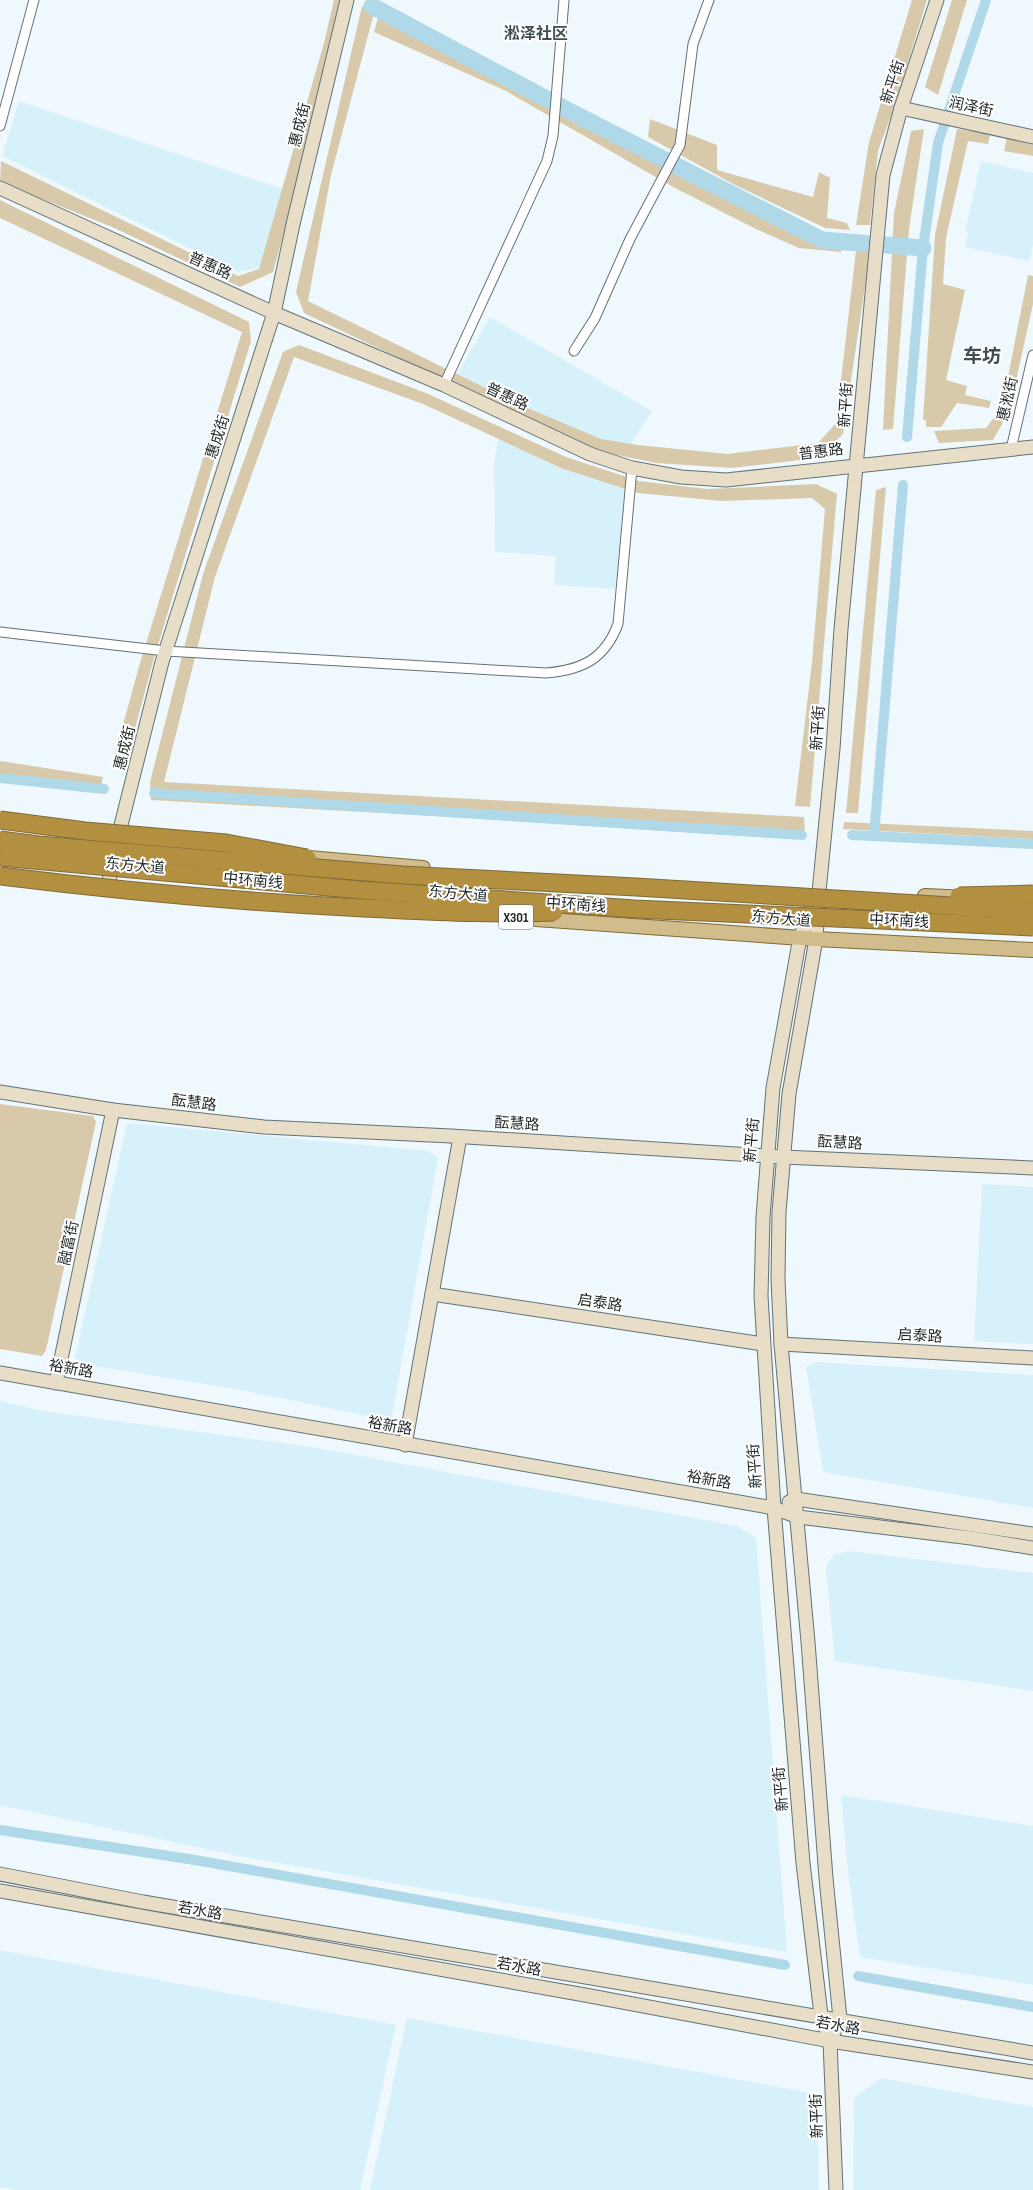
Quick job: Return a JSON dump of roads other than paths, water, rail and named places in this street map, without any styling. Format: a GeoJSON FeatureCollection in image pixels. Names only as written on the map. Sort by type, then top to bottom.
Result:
{"type":"FeatureCollection","features":[{"type":"Feature","properties":{"kind":"highway"},"geometry":{"type":"LineString","coordinates":[[0,820],[85,831],[226,843],[402,875]]}},
{"type":"Feature","properties":{"kind":"highway","name":"中环南线"},"geometry":{"type":"LineString","coordinates":[[0,840],[54,846],[402,875],[880,900],[1033,911]]}},
{"type":"Feature","properties":{"kind":"highway","name":"中环南线"},"geometry":{"type":"LineString","coordinates":[[0,857],[360,890],[634,909],[1033,927]]}},
{"type":"Feature","properties":{"kind":"highway"},"geometry":{"type":"LineString","coordinates":[[0,876],[99,889],[345,907],[496,915],[634,909]]}},
{"type":"Feature","properties":{"kind":"highway"},"geometry":{"type":"LineString","coordinates":[[880,900],[1033,894]]}},
{"type":"Feature","properties":{"kind":"main road","name":"惠成街"},"geometry":{"type":"LineString","coordinates":[[109,881],[117,841],[166,651],[274,313],[294,220],[347,0]]}},
{"type":"Feature","properties":{"kind":"main road","name":"新平街"},"geometry":{"type":"LineString","coordinates":[[830,2041],[840,2019],[826,1878],[798,1517],[782,1344],[778,1279],[779,1212],[789,1094],[816,939],[819,892],[833,750],[841,629],[883,175],[901,108],[937,0]]}},
{"type":"Feature","properties":{"kind":"main road","name":"润泽街"},"geometry":{"type":"LineString","coordinates":[[901,108],[1033,137]]}},
{"type":"Feature","properties":{"kind":"main road","name":"普惠路"},"geometry":{"type":"LineString","coordinates":[[0,188],[274,313],[444,385],[590,454],[632,468],[681,477],[726,480],[857,464],[1033,447]]}},
{"type":"Feature","properties":{"kind":"main road","name":"东方大道"},"geometry":{"type":"LineString","coordinates":[[0,827],[117,841],[423,868],[819,892],[1033,901]]}},
{"type":"Feature","properties":{"kind":"main road","name":"东方大道"},"geometry":{"type":"LineString","coordinates":[[0,868],[109,881],[606,925],[816,939],[1033,950]]}},
{"type":"Feature","properties":{"kind":"main road","name":"新平街"},"geometry":{"type":"LineString","coordinates":[[819,892],[800,937],[773,1088],[767,1155],[761,1296],[774,1508],[803,1863],[821,2015],[830,2041],[836,2190]]}},
{"type":"Feature","properties":{"kind":"main road","name":"酝慧路"},"geometry":{"type":"LineString","coordinates":[[0,1092],[113,1110],[264,1127],[460,1137],[783,1157],[1033,1168]]}},
{"type":"Feature","properties":{"kind":"main road","name":"融富街"},"geometry":{"type":"LineString","coordinates":[[56,1382],[113,1110]]}},
{"type":"Feature","properties":{"kind":"main road"},"geometry":{"type":"LineString","coordinates":[[405,1445],[460,1137]]}},
{"type":"Feature","properties":{"kind":"main road","name":"启泰路"},"geometry":{"type":"LineString","coordinates":[[432,1294],[763,1344]]}},
{"type":"Feature","properties":{"kind":"main road","name":"启泰路"},"geometry":{"type":"LineString","coordinates":[[782,1344],[1033,1358]]}},
{"type":"Feature","properties":{"kind":"main road","name":"裕新路"},"geometry":{"type":"LineString","coordinates":[[0,1373],[405,1445],[774,1508],[798,1517],[971,1538],[1033,1548]]}},
{"type":"Feature","properties":{"kind":"main road"},"geometry":{"type":"LineString","coordinates":[[774,1508],[796,1499],[1033,1534]]}},
{"type":"Feature","properties":{"kind":"main road","name":"若水路"},"geometry":{"type":"LineString","coordinates":[[0,1874],[143,1902],[571,1976],[821,2015],[1033,2053]]}},
{"type":"Feature","properties":{"kind":"main road","name":"若水路"},"geometry":{"type":"LineString","coordinates":[[0,1892],[577,1993],[830,2041],[1033,2072]]}},
{"type":"Feature","properties":{"kind":"street"},"geometry":{"type":"LineString","coordinates":[[0,126],[34,0]]}},
{"type":"Feature","properties":{"kind":"street"},"geometry":{"type":"LineString","coordinates":[[444,385],[547,161],[553,136],[564,0]]}},
{"type":"Feature","properties":{"kind":"street"},"geometry":{"type":"LineString","coordinates":[[574,351],[595,318],[630,239],[680,145],[694,44],[709,0]]}},
{"type":"Feature","properties":{"kind":"street","name":"惠淞街"},"geometry":{"type":"LineString","coordinates":[[1011,449],[1033,355]]}},
{"type":"Feature","properties":{"kind":"street"},"geometry":{"type":"LineString","coordinates":[[0,632],[166,651],[546,673],[581,667],[600,654],[608,645],[618,624],[632,468]]}},
{"type":"Feature","properties":{"kind":"waterway"},"geometry":{"type":"LineString","coordinates":[[907,437],[923,248],[938,143],[986,0]]}},
{"type":"Feature","properties":{"kind":"waterway"},"geometry":{"type":"LineString","coordinates":[[372,6],[571,112],[822,240],[923,248]]}},
{"type":"Feature","properties":{"kind":"waterway"},"geometry":{"type":"LineString","coordinates":[[874,836],[903,485]]}},
{"type":"Feature","properties":{"kind":"waterway"},"geometry":{"type":"LineString","coordinates":[[0,778],[104,789]]}},
{"type":"Feature","properties":{"kind":"waterway"},"geometry":{"type":"LineString","coordinates":[[154,793],[802,835]]}},
{"type":"Feature","properties":{"kind":"waterway"},"geometry":{"type":"LineString","coordinates":[[852,835],[1033,844]]}},
{"type":"Feature","properties":{"kind":"waterway"},"geometry":{"type":"LineString","coordinates":[[0,1830],[195,1860],[785,1965]]}},
{"type":"Feature","properties":{"kind":"waterway"},"geometry":{"type":"LineString","coordinates":[[858,1976],[1033,2007]]}},
{"type":"Feature","properties":{"kind":"district","name":"淞泽社区"},"geometry":{"type":"Point","coordinates":[536,34]}},
{"type":"Feature","properties":{"kind":"district","name":"车坊"},"geometry":{"type":"Point","coordinates":[982,356]}}]}
